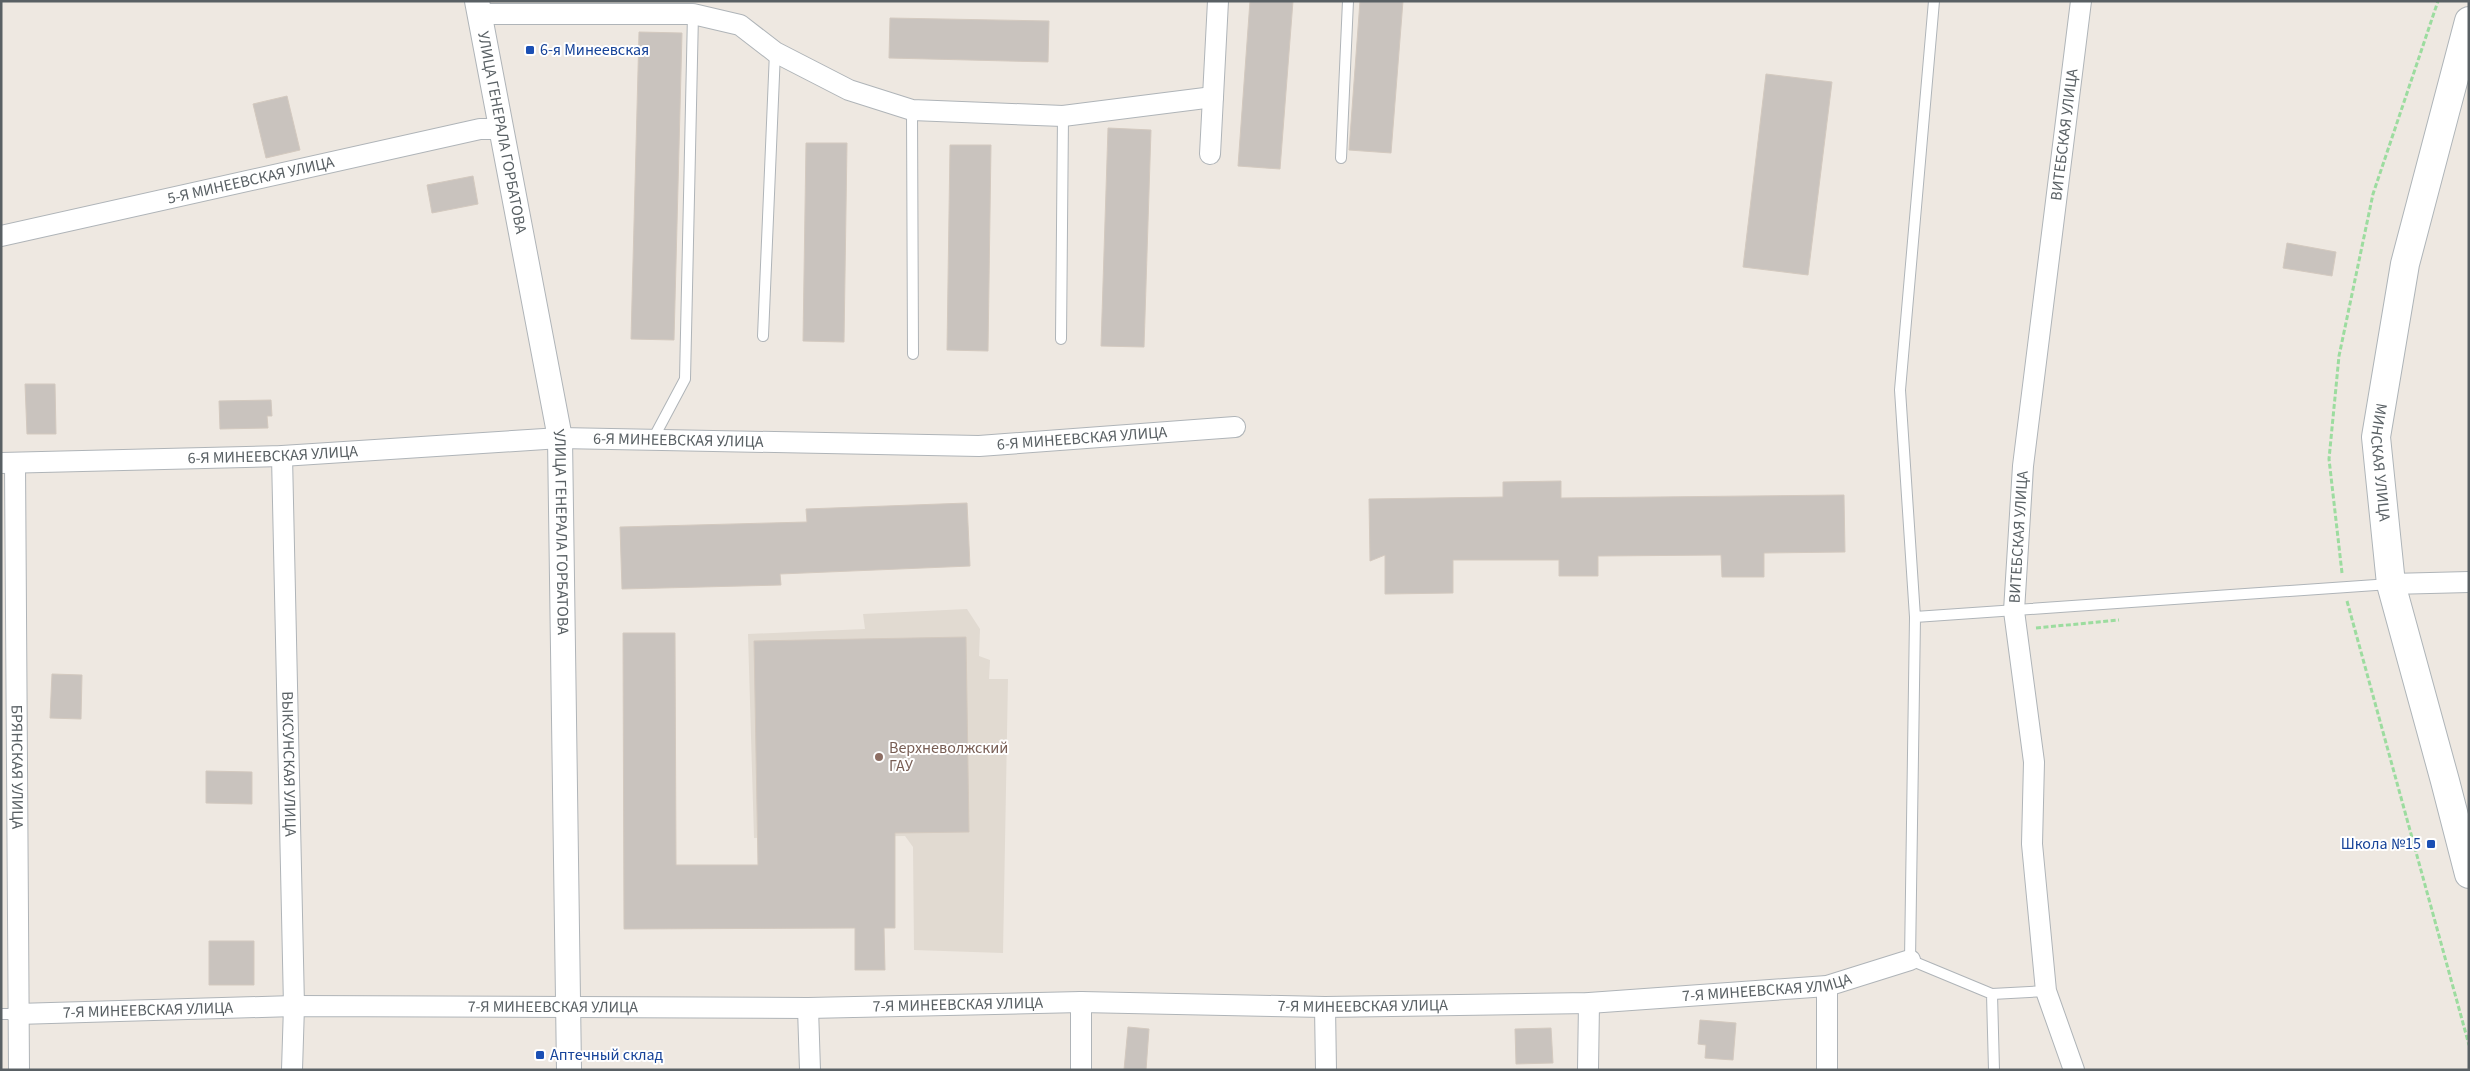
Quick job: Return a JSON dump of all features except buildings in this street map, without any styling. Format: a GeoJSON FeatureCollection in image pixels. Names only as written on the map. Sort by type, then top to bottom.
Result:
{"type":"FeatureCollection","features":[{"type":"Feature","properties":{"kind":"main road","name":"МИНСКАЯ УЛИЦА"},"geometry":{"type":"LineString","coordinates":[[2467,859],[2391,584],[2376,437],[2405,264],[2469,21]]}},
{"type":"Feature","properties":{"kind":"street"},"geometry":{"type":"LineString","coordinates":[[1210,154],[1218,1]]}},
{"type":"Feature","properties":{"kind":"street","name":"ВИТЕБСКАЯ УЛИЦА"},"geometry":{"type":"LineString","coordinates":[[2074,1070],[2046,991],[2032,844],[2034,762],[2014,611],[2023,466],[2081,1]]}},
{"type":"Feature","properties":{"kind":"street"},"geometry":{"type":"LineString","coordinates":[[478,8],[694,14],[740,26],[775,52],[849,90],[912,110],[1064,116],[1213,97]]}},
{"type":"Feature","properties":{"kind":"street","name":"УЛИЦА ГЕНЕРАЛА ГОРБАТОВА"},"geometry":{"type":"LineString","coordinates":[[478,8],[560,438],[570,1008],[569,1070]]}},
{"type":"Feature","properties":{"kind":"street","name":"5-Я МИНЕЕВСКАЯ УЛИЦА"},"geometry":{"type":"LineString","coordinates":[[1,236],[480,129],[501,129]]}},
{"type":"Feature","properties":{"kind":"street","name":"6-Я МИНЕЕВСКАЯ УЛИЦА"},"geometry":{"type":"LineString","coordinates":[[8,463],[282,456],[560,438],[979,446],[1235,428]]}},
{"type":"Feature","properties":{"kind":"street","name":"ВЫКСУНСКАЯ УЛИЦА"},"geometry":{"type":"LineString","coordinates":[[282,456],[294,1006],[292,1070]]}},
{"type":"Feature","properties":{"kind":"street","name":"БРЯНСКАЯ УЛИЦА"},"geometry":{"type":"LineString","coordinates":[[8,463],[9,1014],[19,1070]]}},
{"type":"Feature","properties":{"kind":"street"},"geometry":{"type":"LineString","coordinates":[[2391,584],[2469,582]]}},
{"type":"Feature","properties":{"kind":"street","name":"7-Я МИНЕЕВСКАЯ УЛИЦА"},"geometry":{"type":"LineString","coordinates":[[9,1014],[294,1006],[808,1008],[1081,1002],[1325,1007],[1588,1002],[1827,986],[1910,960]]}},
{"type":"Feature","properties":{"kind":"street"},"geometry":{"type":"LineString","coordinates":[[1827,986],[1827,1070]]}},
{"type":"Feature","properties":{"kind":"street"},"geometry":{"type":"LineString","coordinates":[[1080,1070],[1081,1002]]}},
{"type":"Feature","properties":{"kind":"street"},"geometry":{"type":"LineString","coordinates":[[1588,1002],[1588,1070]]}},
{"type":"Feature","properties":{"kind":"street"},"geometry":{"type":"LineString","coordinates":[[1325,1007],[1326,1070]]}},
{"type":"Feature","properties":{"kind":"street"},"geometry":{"type":"LineString","coordinates":[[808,1008],[810,1070]]}},
{"type":"Feature","properties":{"kind":"lane"},"geometry":{"type":"LineString","coordinates":[[1341,158],[1348,1]]}},
{"type":"Feature","properties":{"kind":"lane"},"geometry":{"type":"LineString","coordinates":[[1934,1],[1900,390],[1915,617],[1910,960],[1992,994],[2046,991]]}},
{"type":"Feature","properties":{"kind":"lane"},"geometry":{"type":"LineString","coordinates":[[653,439],[685,379],[694,14]]}},
{"type":"Feature","properties":{"kind":"lane"},"geometry":{"type":"LineString","coordinates":[[763,336],[775,52]]}},
{"type":"Feature","properties":{"kind":"lane"},"geometry":{"type":"LineString","coordinates":[[912,110],[913,354]]}},
{"type":"Feature","properties":{"kind":"lane"},"geometry":{"type":"LineString","coordinates":[[1061,339],[1064,116]]}},
{"type":"Feature","properties":{"kind":"lane"},"geometry":{"type":"LineString","coordinates":[[1915,617],[2391,584]]}},
{"type":"Feature","properties":{"kind":"lane"},"geometry":{"type":"LineString","coordinates":[[1992,994],[1994,1070]]}},
{"type":"Feature","properties":{"kind":"shaded area","name":"Верхневолжский ГАУ"},"geometry":{"type":"Polygon","coordinates":[[[967,609],[980,629],[979,656],[990,660],[989,679],[1008,679],[1003,953],[914,950],[913,847],[905,836],[754,838],[748,634],[865,629],[863,614],[967,609]]]}},
{"type":"Feature","properties":{"kind":"place","name":"6-я Минеевская"},"geometry":{"type":"Point","coordinates":[530,50]}},
{"type":"Feature","properties":{"kind":"place","name":"Верхневолжский ГАУ"},"geometry":{"type":"Point","coordinates":[879,757]}},
{"type":"Feature","properties":{"kind":"place","name":"Школа №15"},"geometry":{"type":"Point","coordinates":[2431,844]}},
{"type":"Feature","properties":{"kind":"place","name":"Аптечный склад"},"geometry":{"type":"Point","coordinates":[540,1055]}}]}
